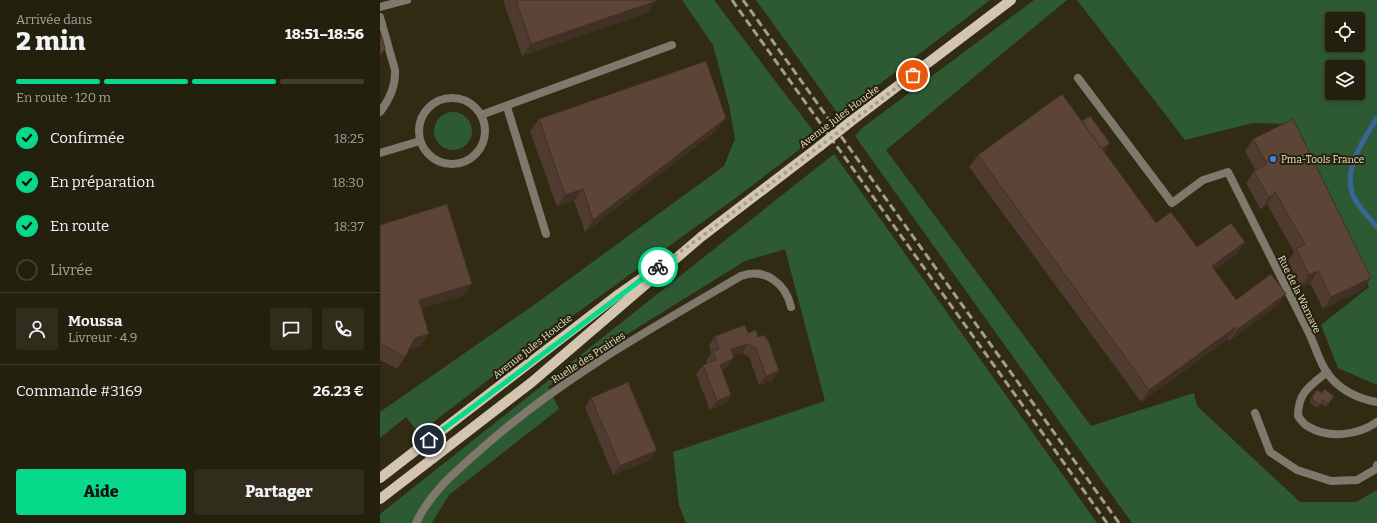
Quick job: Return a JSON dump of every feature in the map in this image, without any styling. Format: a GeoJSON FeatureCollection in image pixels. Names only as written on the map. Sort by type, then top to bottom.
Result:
{"type":"FeatureCollection","features":[{"type":"Feature","properties":{"kind":"main road","name":"Avenue Jules Houcke"},"geometry":{"type":"LineString","coordinates":[[380,478],[630,286],[701,237],[1011,0]]}},
{"type":"Feature","properties":{"kind":"main road","name":"Avenue Jules Houcke"},"geometry":{"type":"LineString","coordinates":[[380,499],[532,382],[701,237]]}},
{"type":"Feature","properties":{"kind":"street"},"geometry":{"type":"LineString","coordinates":[[380,7],[407,0]]}},
{"type":"Feature","properties":{"kind":"street"},"geometry":{"type":"LineString","coordinates":[[380,17],[395,70],[396,79],[390,96],[380,112]]}},
{"type":"Feature","properties":{"kind":"street"},"geometry":{"type":"LineString","coordinates":[[481,115],[672,44]]}},
{"type":"Feature","properties":{"kind":"street","name":"Rue de la Warnave"},"geometry":{"type":"LineString","coordinates":[[1078,78],[1172,203],[1204,180],[1228,172],[1327,372],[1347,391],[1366,400],[1377,402]]}},
{"type":"Feature","properties":{"kind":"street"},"geometry":{"type":"LineString","coordinates":[[451,98],[463,100],[473,106],[481,115],[485,128],[484,140],[478,152],[468,160],[456,164],[437,161],[427,152],[420,141],[419,129],[422,118],[429,108],[439,101],[451,98]]}},
{"type":"Feature","properties":{"kind":"street"},"geometry":{"type":"LineString","coordinates":[[507,106],[546,234]]}},
{"type":"Feature","properties":{"kind":"street"},"geometry":{"type":"LineString","coordinates":[[380,153],[420,141]]}},
{"type":"Feature","properties":{"kind":"street","name":"Ruelle des Prairies"},"geometry":{"type":"LineString","coordinates":[[416,523],[426,506],[446,481],[524,412],[615,350],[741,276],[754,273],[772,278],[786,292],[791,307]]}},
{"type":"Feature","properties":{"kind":"street"},"geometry":{"type":"LineString","coordinates":[[1327,372],[1303,393],[1298,404],[1298,416],[1307,427],[1320,432],[1341,434],[1369,428],[1377,422]]}},
{"type":"Feature","properties":{"kind":"street"},"geometry":{"type":"LineString","coordinates":[[1255,412],[1270,452],[1297,470],[1331,481],[1357,480],[1376,469],[1377,465]]}},
{"type":"Feature","properties":{"kind":"green space"},"geometry":{"type":"Polygon","coordinates":[[[682,0],[714,0],[817,136],[737,197],[556,328],[419,433],[406,417],[380,438],[380,412],[538,302],[724,166],[735,139],[729,105],[713,45],[682,0]]]}},
{"type":"Feature","properties":{"kind":"green space"},"geometry":{"type":"Polygon","coordinates":[[[756,0],[990,0],[839,115],[756,0]]]}},
{"type":"Feature","properties":{"kind":"green space"},"geometry":{"type":"Polygon","coordinates":[[[1034,0],[1067,0],[886,150],[1091,426],[1194,393],[1197,406],[1300,502],[1356,502],[1377,490],[1377,523],[1132,523],[855,136],[862,128],[1034,0]]]}},
{"type":"Feature","properties":{"kind":"green space"},"geometry":{"type":"Polygon","coordinates":[[[1077,0],[1377,0],[1377,385],[1338,368],[1321,325],[1369,287],[1294,124],[1253,123],[1185,140],[1077,0]]]}},
{"type":"Feature","properties":{"kind":"green space"},"geometry":{"type":"Polygon","coordinates":[[[449,112],[457,112],[467,117],[471,124],[471,138],[467,145],[457,150],[449,150],[439,145],[437,142],[434,135],[434,127],[439,117],[442,115],[449,112]]]}},
{"type":"Feature","properties":{"kind":"green space"},"geometry":{"type":"Polygon","coordinates":[[[834,154],[1097,523],[686,523],[679,505],[673,452],[825,401],[785,249],[745,261],[629,333],[548,387],[559,409],[449,495],[432,523],[380,523],[380,514],[834,154]]]}},
{"type":"Feature","properties":{"kind":"building"},"geometry":{"type":"Polygon","coordinates":[[[516,0],[656,0],[656,1],[531,44],[516,0]]]}},
{"type":"Feature","properties":{"kind":"building"},"geometry":{"type":"Polygon","coordinates":[[[380,31],[385,48],[380,56],[380,31]]]}},
{"type":"Feature","properties":{"kind":"building"},"geometry":{"type":"Polygon","coordinates":[[[706,61],[726,118],[593,220],[583,189],[565,195],[539,119],[706,61]]]}},
{"type":"Feature","properties":{"kind":"building"},"geometry":{"type":"Polygon","coordinates":[[[1062,94],[1156,223],[1171,212],[1197,247],[1231,223],[1245,242],[1212,266],[1236,300],[1271,274],[1286,294],[1238,329],[1236,327],[1149,390],[978,155],[1062,94]]]}},
{"type":"Feature","properties":{"kind":"building"},"geometry":{"type":"Polygon","coordinates":[[[1090,116],[1110,143],[1102,149],[1082,121],[1090,116]]]}},
{"type":"Feature","properties":{"kind":"building"},"geometry":{"type":"Polygon","coordinates":[[[1293,119],[1371,278],[1331,297],[1318,271],[1309,275],[1296,249],[1305,244],[1275,192],[1269,198],[1254,171],[1267,164],[1253,139],[1293,119]]]}},
{"type":"Feature","properties":{"kind":"building"},"geometry":{"type":"Polygon","coordinates":[[[447,204],[472,284],[419,300],[429,334],[415,338],[405,357],[380,343],[380,225],[447,204]]]}},
{"type":"Feature","properties":{"kind":"building"},"geometry":{"type":"Polygon","coordinates":[[[745,325],[748,333],[756,330],[758,337],[764,335],[769,342],[779,371],[766,376],[756,348],[748,344],[731,349],[734,358],[720,365],[731,395],[717,401],[703,365],[716,360],[713,351],[719,349],[715,336],[745,325]]]}},
{"type":"Feature","properties":{"kind":"building"},"geometry":{"type":"Polygon","coordinates":[[[628,382],[657,450],[620,466],[591,398],[628,382]]]}},
{"type":"Feature","properties":{"kind":"building"},"geometry":{"type":"Polygon","coordinates":[[[1324,389],[1334,396],[1328,404],[1323,400],[1320,405],[1313,400],[1312,397],[1317,390],[1322,393],[1324,389]]]}},
{"type":"Feature","properties":{"kind":"waterway"},"geometry":{"type":"LineString","coordinates":[[1377,118],[1353,162],[1350,182],[1356,201],[1377,227]]}},
{"type":"Feature","properties":{"kind":"railway"},"geometry":{"type":"LineString","coordinates":[[732,0],[1107,523]]}},
{"type":"Feature","properties":{"kind":"railway"},"geometry":{"type":"LineString","coordinates":[[743,0],[1119,523]]}},
{"type":"Feature","properties":{"kind":"way so far"},"geometry":{"type":"LineString","coordinates":[[658,267],[701,237],[913,75]]}},
{"type":"Feature","properties":{"kind":"place","name":"Pma-Tools France"},"geometry":{"type":"Point","coordinates":[1273,159]}},
{"type":"Feature","properties":{"kind":"route"},"geometry":{"type":"LineString","coordinates":[[429,440],[619,294],[658,267]]}}]}
